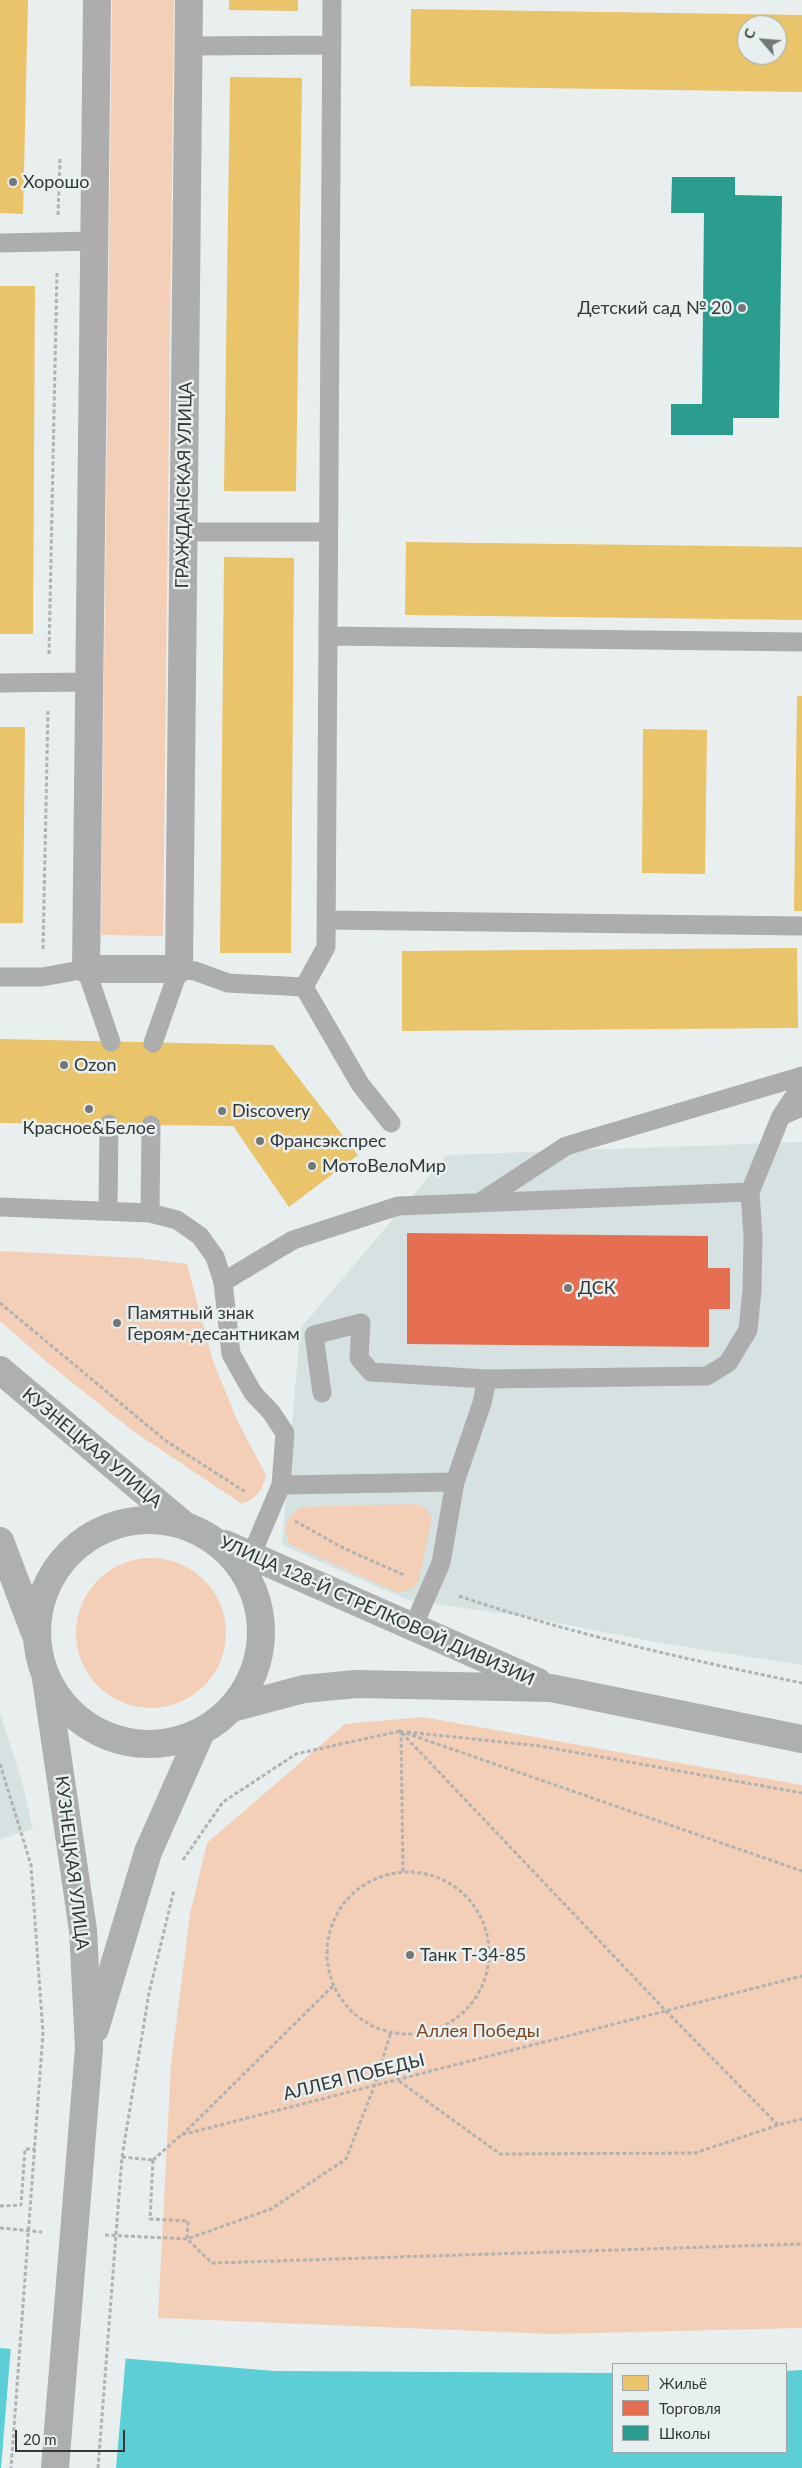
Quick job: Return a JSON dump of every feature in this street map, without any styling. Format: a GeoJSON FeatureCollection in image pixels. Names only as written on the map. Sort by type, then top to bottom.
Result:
{"type":"FeatureCollection","features":[{"type":"Feature","properties":{"kind":"main road","name":"КУЗНЕЦКАЯ УЛИЦА"},"geometry":{"type":"LineString","coordinates":[[0,1370],[194,1530]]}},
{"type":"Feature","properties":{"kind":"main road"},"geometry":{"type":"LineString","coordinates":[[0,1541],[36,1638],[46,1679],[60,1701],[78,1720],[100,1734],[124,1742],[177,1741],[201,1732],[232,1708],[247,1688],[257,1664],[261,1639],[260,1614],[253,1589],[241,1567],[224,1549],[194,1530],[165,1521],[126,1522],[107,1528],[73,1549],[60,1563],[42,1598],[37,1618],[36,1638]]}},
{"type":"Feature","properties":{"kind":"main road","name":"УЛИЦА 128-Й СТРЕЛКОВОЙ ДИВИЗИИ"},"geometry":{"type":"LineString","coordinates":[[194,1530],[551,1688]]}},
{"type":"Feature","properties":{"kind":"main road","name":"КУЗНЕЦКАЯ УЛИЦА"},"geometry":{"type":"LineString","coordinates":[[46,1679],[83,1930],[89,2048],[55,2468]]}},
{"type":"Feature","properties":{"kind":"main road","name":"УЛИЦА 128-Й СТРЕЛКОВОЙ ДИВИЗИИ"},"geometry":{"type":"LineString","coordinates":[[232,1708],[304,1689],[356,1684],[551,1688],[802,1739]]}},
{"type":"Feature","properties":{"kind":"main road","name":"КУЗНЕЦКАЯ УЛИЦА"},"geometry":{"type":"LineString","coordinates":[[89,2048],[148,1852],[201,1732]]}},
{"type":"Feature","properties":{"kind":"street"},"geometry":{"type":"LineString","coordinates":[[97,0],[86,969],[179,969]]}},
{"type":"Feature","properties":{"kind":"street","name":"ГРАЖДАНСКАЯ УЛИЦА"},"geometry":{"type":"LineString","coordinates":[[179,969],[189,0]]}},
{"type":"Feature","properties":{"kind":"lane"},"geometry":{"type":"LineString","coordinates":[[304,987],[326,947],[332,0]]}},
{"type":"Feature","properties":{"kind":"lane"},"geometry":{"type":"LineString","coordinates":[[189,46],[332,45]]}},
{"type":"Feature","properties":{"kind":"lane"},"geometry":{"type":"LineString","coordinates":[[0,243],[94,241]]}},
{"type":"Feature","properties":{"kind":"lane"},"geometry":{"type":"LineString","coordinates":[[184,532],[328,532]]}},
{"type":"Feature","properties":{"kind":"lane"},"geometry":{"type":"LineString","coordinates":[[328,636],[802,642]]}},
{"type":"Feature","properties":{"kind":"lane"},"geometry":{"type":"LineString","coordinates":[[0,683],[88,682]]}},
{"type":"Feature","properties":{"kind":"lane"},"geometry":{"type":"LineString","coordinates":[[326,920],[802,926]]}},
{"type":"Feature","properties":{"kind":"lane"},"geometry":{"type":"LineString","coordinates":[[0,977],[42,978],[86,969],[111,1042]]}},
{"type":"Feature","properties":{"kind":"lane"},"geometry":{"type":"LineString","coordinates":[[153,1044],[179,969],[195,971],[228,983],[304,987]]}},
{"type":"Feature","properties":{"kind":"lane"},"geometry":{"type":"LineString","coordinates":[[304,987],[360,1084],[391,1123]]}},
{"type":"Feature","properties":{"kind":"lane"},"geometry":{"type":"LineString","coordinates":[[481,1202],[566,1146],[802,1076]]}},
{"type":"Feature","properties":{"kind":"lane"},"geometry":{"type":"LineString","coordinates":[[322,1393],[314,1335],[361,1323],[359,1358],[371,1372],[487,1379],[707,1376],[728,1363],[748,1330],[752,1290],[753,1246],[750,1192],[781,1116],[802,1085]]}},
{"type":"Feature","properties":{"kind":"lane"},"geometry":{"type":"LineString","coordinates":[[781,1116],[802,1108]]}},
{"type":"Feature","properties":{"kind":"lane"},"geometry":{"type":"LineString","coordinates":[[108,1210],[109,1124]]}},
{"type":"Feature","properties":{"kind":"lane"},"geometry":{"type":"LineString","coordinates":[[150,1213],[151,1125]]}},
{"type":"Feature","properties":{"kind":"lane"},"geometry":{"type":"LineString","coordinates":[[223,1282],[293,1240],[398,1206],[750,1192]]}},
{"type":"Feature","properties":{"kind":"lane"},"geometry":{"type":"LineString","coordinates":[[0,1207],[150,1213],[177,1220],[200,1236],[215,1257],[223,1282],[231,1354],[253,1393],[271,1412],[285,1433],[281,1485],[251,1556]]}},
{"type":"Feature","properties":{"kind":"lane"},"geometry":{"type":"LineString","coordinates":[[413,1626],[442,1563],[455,1482],[482,1403],[487,1379]]}},
{"type":"Feature","properties":{"kind":"lane"},"geometry":{"type":"LineString","coordinates":[[281,1485],[455,1482]]}},
{"type":"Feature","properties":{"kind":"path"},"geometry":{"type":"LineString","coordinates":[[42,978],[60,155]]}},
{"type":"Feature","properties":{"kind":"path"},"geometry":{"type":"LineString","coordinates":[[562,1628],[673,1657],[802,1683]]}},
{"type":"Feature","properties":{"kind":"path"},"geometry":{"type":"LineString","coordinates":[[400,1731],[802,1871]]}},
{"type":"Feature","properties":{"kind":"path"},"geometry":{"type":"LineString","coordinates":[[400,1731],[403,1872]]}},
{"type":"Feature","properties":{"kind":"path"},"geometry":{"type":"LineString","coordinates":[[400,1731],[666,2011],[778,2125]]}},
{"type":"Feature","properties":{"kind":"path"},"geometry":{"type":"LineString","coordinates":[[180,1865],[223,1802],[296,1754],[400,1731],[540,1746],[802,1793]]}},
{"type":"Feature","properties":{"kind":"path"},"geometry":{"type":"LineString","coordinates":[[0,1764],[30,1864],[43,2033],[11,2468]]}},
{"type":"Feature","properties":{"kind":"path"},"geometry":{"type":"LineString","coordinates":[[403,1872],[431,1875],[456,1887],[475,1907],[487,1932],[489,1960],[482,1986],[467,2009],[445,2026],[418,2034],[391,2032],[367,2023],[347,2006],[334,1985],[327,1959],[329,1934],[339,1910],[356,1890],[378,1877],[403,1872]]}},
{"type":"Feature","properties":{"kind":"path"},"geometry":{"type":"LineString","coordinates":[[98,2468],[122,2157],[149,1993],[175,1883]]}},
{"type":"Feature","properties":{"kind":"path","name":"АЛЛЕЯ ПОБЕДЫ"},"geometry":{"type":"LineString","coordinates":[[153,2160],[181,2136],[802,1976]]}},
{"type":"Feature","properties":{"kind":"path"},"geometry":{"type":"LineString","coordinates":[[181,2136],[334,1985]]}},
{"type":"Feature","properties":{"kind":"path"},"geometry":{"type":"LineString","coordinates":[[187,2239],[271,2209],[346,2159],[374,2087],[391,2032]]}},
{"type":"Feature","properties":{"kind":"path"},"geometry":{"type":"LineString","coordinates":[[398,2080],[500,2154],[695,2153],[778,2125],[802,2119]]}},
{"type":"Feature","properties":{"kind":"path"},"geometry":{"type":"LineString","coordinates":[[0,2206],[21,2205],[25,2149],[35,2149]]}},
{"type":"Feature","properties":{"kind":"path"},"geometry":{"type":"LineString","coordinates":[[122,2157],[153,2160],[150,2219],[188,2221],[187,2239],[212,2263],[802,2244]]}},
{"type":"Feature","properties":{"kind":"path"},"geometry":{"type":"LineString","coordinates":[[0,2228],[19,2230]]}},
{"type":"Feature","properties":{"kind":"shaded area"},"geometry":{"type":"Polygon","coordinates":[[[802,1142],[802,1665],[666,1644],[527,1617],[408,1600],[282,1545],[300,1329],[447,1155],[802,1142]]]}},
{"type":"Feature","properties":{"kind":"shaded area"},"geometry":{"type":"Polygon","coordinates":[[[0,1713],[22,1782],[33,1829],[0,1839],[0,1713]]]}},
{"type":"Feature","properties":{"kind":"green space"},"geometry":{"type":"Polygon","coordinates":[[[112,0],[174,0],[163,936],[101,935],[112,0]]]}},
{"type":"Feature","properties":{"kind":"green space"},"geometry":{"type":"Polygon","coordinates":[[[0,1251],[138,1258],[187,1264],[213,1361],[237,1420],[266,1475],[261,1490],[252,1499],[242,1504],[133,1431],[49,1364],[0,1321],[0,1251]]]}},
{"type":"Feature","properties":{"kind":"green space"},"geometry":{"type":"Polygon","coordinates":[[[415,1504],[425,1508],[432,1517],[419,1580],[412,1588],[399,1593],[289,1544],[286,1532],[287,1523],[292,1515],[301,1507],[415,1504]]]}},
{"type":"Feature","properties":{"kind":"green space"},"geometry":{"type":"Polygon","coordinates":[[[151,1558],[180,1564],[204,1580],[220,1604],[226,1633],[220,1662],[204,1686],[180,1702],[151,1708],[122,1702],[98,1686],[82,1662],[76,1633],[82,1604],[98,1580],[122,1564],[151,1558]]]}},
{"type":"Feature","properties":{"kind":"green space","name":"Аллея Победы"},"geometry":{"type":"Polygon","coordinates":[[[423,1717],[802,1785],[802,2328],[551,2334],[158,2318],[171,2064],[190,1914],[207,1843],[345,1724],[423,1717]]]}},
{"type":"Feature","properties":{"kind":"water"},"geometry":{"type":"Polygon","coordinates":[[[0,2348],[274,2371],[612,2373],[612,2453],[787,2453],[787,2371],[802,2370],[802,2468],[0,2468],[0,2348]]]}},
{"type":"Feature","properties":{"kind":"pier"},"geometry":{"type":"Polygon","coordinates":[[[11,2346],[126,2355],[116,2468],[1,2468],[11,2346]]]}},
{"type":"Feature","properties":{"kind":"building: Жильё"},"geometry":{"type":"Polygon","coordinates":[[[0,0],[28,0],[23,214],[0,213],[0,0]]]}},
{"type":"Feature","properties":{"kind":"building: Жильё"},"geometry":{"type":"Polygon","coordinates":[[[229,0],[298,0],[298,11],[229,10],[229,0]]]}},
{"type":"Feature","properties":{"kind":"building: Жильё"},"geometry":{"type":"Polygon","coordinates":[[[411,9],[802,15],[802,92],[410,86],[411,9]]]}},
{"type":"Feature","properties":{"kind":"building: Жильё"},"geometry":{"type":"Polygon","coordinates":[[[230,77],[302,78],[296,491],[224,491],[230,77]]]}},
{"type":"Feature","properties":{"kind":"building: Жильё"},"geometry":{"type":"Polygon","coordinates":[[[0,286],[35,286],[33,634],[0,634],[0,286]]]}},
{"type":"Feature","properties":{"kind":"building: Жильё"},"geometry":{"type":"Polygon","coordinates":[[[406,542],[802,547],[802,620],[405,615],[406,542]]]}},
{"type":"Feature","properties":{"kind":"building: Жильё"},"geometry":{"type":"Polygon","coordinates":[[[224,557],[294,558],[291,953],[220,953],[224,557]]]}},
{"type":"Feature","properties":{"kind":"building: Жильё"},"geometry":{"type":"Polygon","coordinates":[[[797,696],[802,696],[802,911],[794,911],[797,696]]]}},
{"type":"Feature","properties":{"kind":"building: Жильё"},"geometry":{"type":"Polygon","coordinates":[[[0,727],[25,727],[23,923],[0,923],[0,727]]]}},
{"type":"Feature","properties":{"kind":"building: Жильё"},"geometry":{"type":"Polygon","coordinates":[[[643,729],[707,730],[705,874],[642,873],[643,729]]]}},
{"type":"Feature","properties":{"kind":"building: Жильё"},"geometry":{"type":"Polygon","coordinates":[[[797,948],[798,1028],[402,1031],[402,951],[797,948]]]}},
{"type":"Feature","properties":{"kind":"building: Жильё"},"geometry":{"type":"Polygon","coordinates":[[[0,1039],[273,1045],[358,1155],[289,1207],[233,1126],[0,1123],[0,1039]]]}},
{"type":"Feature","properties":{"kind":"building: Торговля","name":"ДСК"},"geometry":{"type":"Polygon","coordinates":[[[407,1233],[708,1236],[708,1268],[730,1268],[730,1309],[709,1309],[709,1347],[407,1344],[407,1233]]]}},
{"type":"Feature","properties":{"kind":"building: Школы","name":"Детский сад № 20"},"geometry":{"type":"Polygon","coordinates":[[[672,177],[735,177],[735,195],[782,196],[779,418],[733,418],[733,435],[671,435],[671,404],[702,404],[704,213],[671,213],[672,177]]]}},
{"type":"Feature","properties":{"kind":"place","name":"Хорошо"},"geometry":{"type":"Point","coordinates":[13,182]}},
{"type":"Feature","properties":{"kind":"place","name":"Детский сад № 20"},"geometry":{"type":"Point","coordinates":[742,308]}},
{"type":"Feature","properties":{"kind":"place","name":"Ozon"},"geometry":{"type":"Point","coordinates":[64,1065]}},
{"type":"Feature","properties":{"kind":"place","name":"Красное&Белое"},"geometry":{"type":"Point","coordinates":[89,1109]}},
{"type":"Feature","properties":{"kind":"place","name":"Discovery"},"geometry":{"type":"Point","coordinates":[222,1111]}},
{"type":"Feature","properties":{"kind":"place","name":"Франсэкспрес"},"geometry":{"type":"Point","coordinates":[260,1141]}},
{"type":"Feature","properties":{"kind":"place","name":"МотоВелоМир"},"geometry":{"type":"Point","coordinates":[312,1166]}},
{"type":"Feature","properties":{"kind":"place","name":"ДСК"},"geometry":{"type":"Point","coordinates":[568,1288]}},
{"type":"Feature","properties":{"kind":"place","name":"Памятный знак Героям-десантникам"},"geometry":{"type":"Point","coordinates":[117,1323]}},
{"type":"Feature","properties":{"kind":"place","name":"Танк Т-34-85"},"geometry":{"type":"Point","coordinates":[410,1955]}}]}
